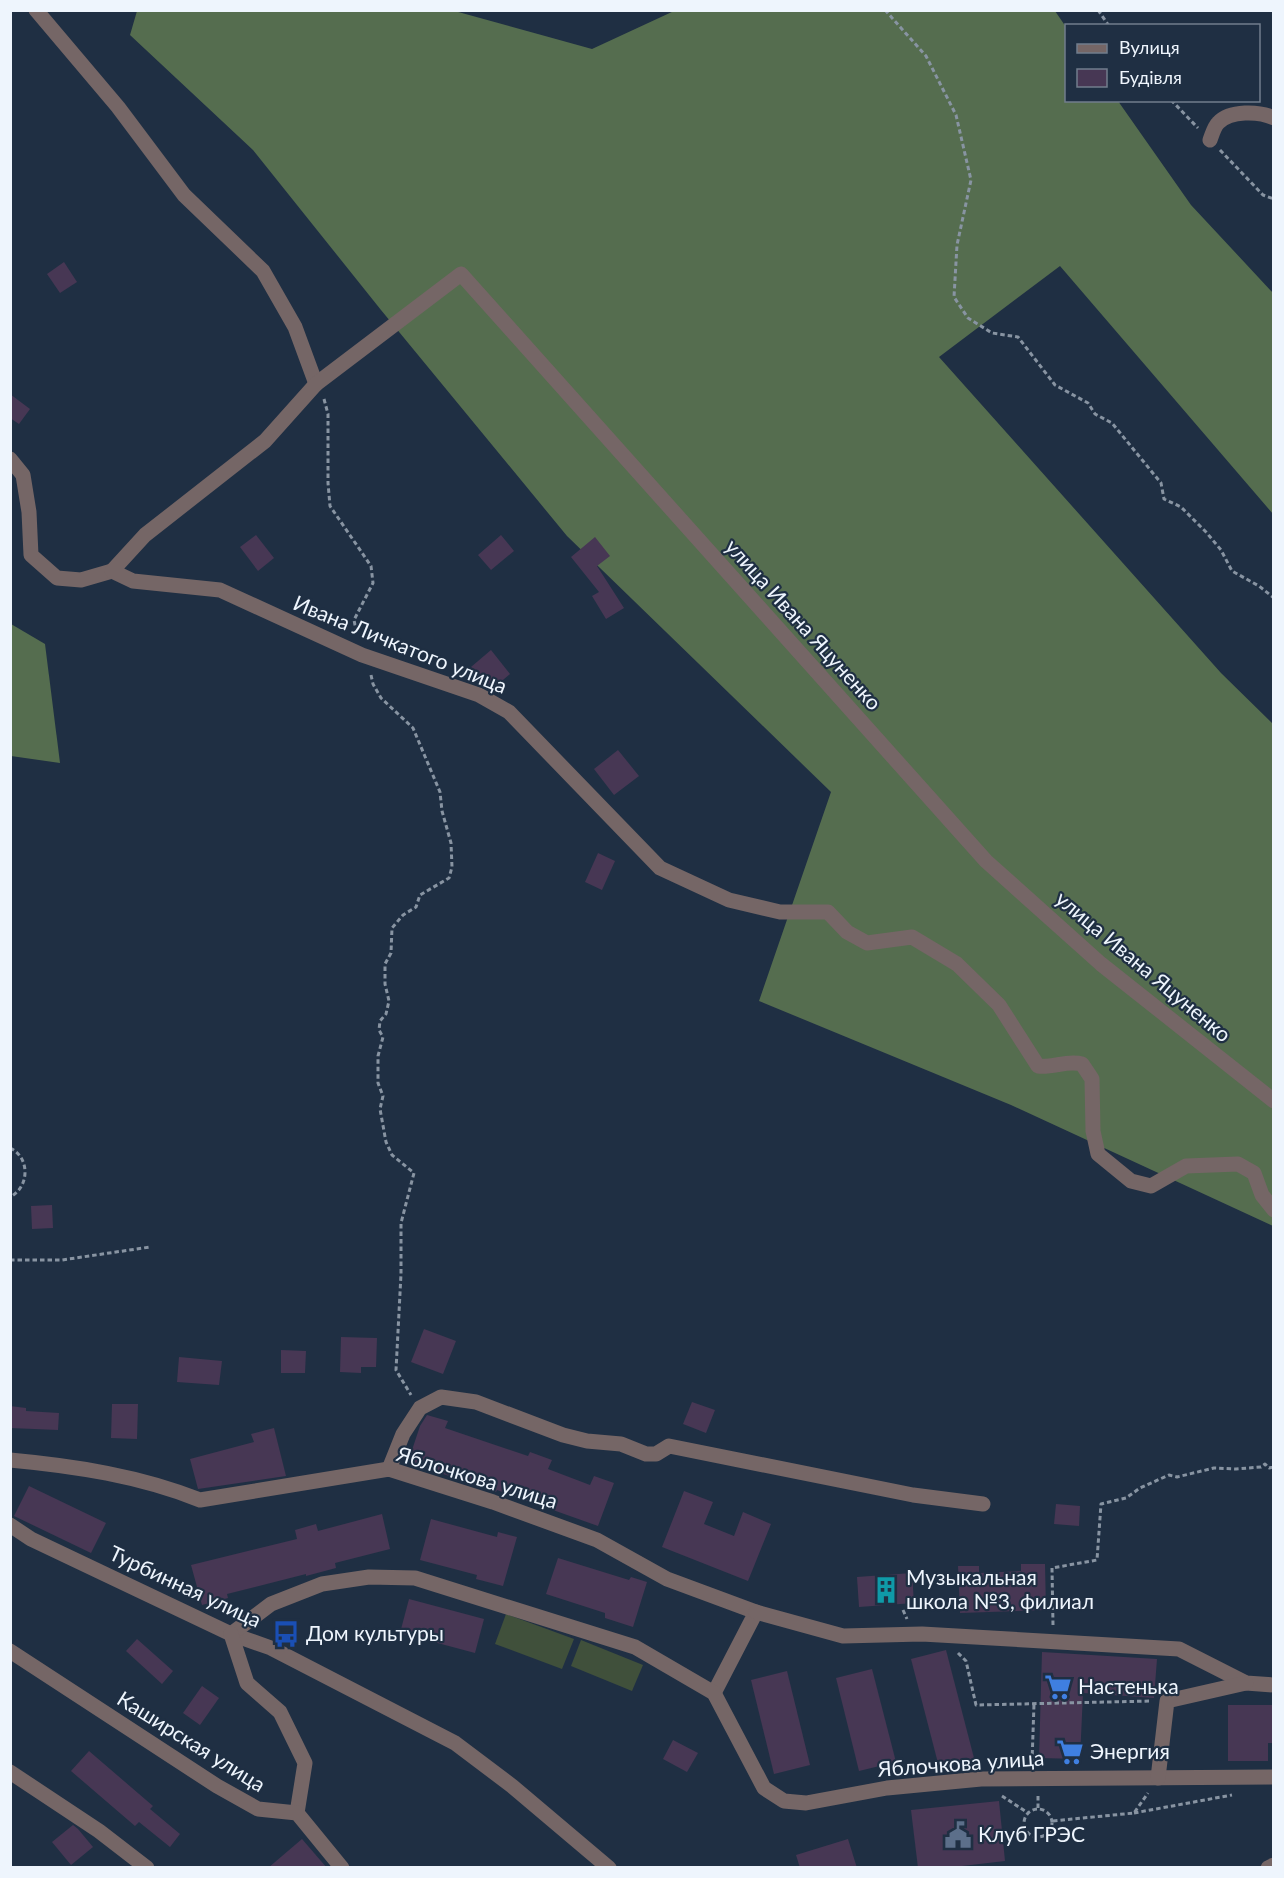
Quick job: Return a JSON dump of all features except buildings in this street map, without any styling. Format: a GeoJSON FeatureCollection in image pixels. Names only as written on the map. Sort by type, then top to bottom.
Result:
{"type":"FeatureCollection","features":[{"type":"Feature","properties":{"kind":"street"},"geometry":{"type":"LineString","coordinates":[[10,459],[23,475],[29,512],[32,555],[57,578],[81,580],[112,572],[145,536],[265,441],[316,384],[295,327],[263,271],[184,195],[118,107],[36,10]]}},
{"type":"Feature","properties":{"kind":"street"},"geometry":{"type":"LineString","coordinates":[[1210,140],[1218,123],[1231,114],[1266,114],[1274,118]]}},
{"type":"Feature","properties":{"kind":"street","name":"улица Ивана Яцуненко"},"geometry":{"type":"LineString","coordinates":[[316,384],[460,274],[986,861],[1101,964],[1274,1101]]}},
{"type":"Feature","properties":{"kind":"street","name":"Ивана Личкатого улица"},"geometry":{"type":"LineString","coordinates":[[112,572],[133,581],[220,590],[365,656],[479,695],[509,712],[660,868],[729,900],[780,912],[828,912],[847,932],[867,943],[912,937],[957,964],[999,1005],[1038,1066],[1074,1062],[1082,1064],[1092,1079],[1094,1131],[1098,1154],[1131,1181],[1151,1186],[1186,1166],[1238,1164],[1254,1173],[1262,1195],[1274,1210]]}},
{"type":"Feature","properties":{"kind":"street"},"geometry":{"type":"LineString","coordinates":[[389,1469],[403,1434],[420,1408],[441,1397],[476,1402],[563,1435],[587,1441],[621,1444],[636,1448],[646,1454],[656,1454],[669,1446],[914,1495],[983,1504]]}},
{"type":"Feature","properties":{"kind":"street","name":"Яблочкова улица"},"geometry":{"type":"LineString","coordinates":[[10,1460],[135,1478],[171,1488],[200,1500],[389,1469],[493,1502],[597,1540],[667,1579],[756,1612],[843,1636],[922,1634],[1179,1649],[1246,1683]]}},
{"type":"Feature","properties":{"kind":"street","name":"Турбинная улица"},"geometry":{"type":"LineString","coordinates":[[10,1525],[32,1539],[231,1634],[271,1648],[455,1743],[512,1786],[609,1868]]}},
{"type":"Feature","properties":{"kind":"street"},"geometry":{"type":"LineString","coordinates":[[342,1868],[297,1814],[305,1763],[280,1712],[247,1683],[231,1634],[271,1604],[322,1584],[369,1577],[415,1578],[634,1647],[714,1693],[756,1612]]}},
{"type":"Feature","properties":{"kind":"street","name":"Каширская улица"},"geometry":{"type":"LineString","coordinates":[[10,1651],[227,1792],[258,1809],[297,1814]]}},
{"type":"Feature","properties":{"kind":"street"},"geometry":{"type":"LineString","coordinates":[[1158,1778],[1167,1701],[1246,1683],[1274,1684]]}},
{"type":"Feature","properties":{"kind":"street","name":"Яблочкова улица"},"geometry":{"type":"LineString","coordinates":[[714,1693],[764,1788],[784,1801],[806,1803],[887,1788],[981,1779],[1274,1777]]}},
{"type":"Feature","properties":{"kind":"street"},"geometry":{"type":"LineString","coordinates":[[10,1772],[99,1831],[147,1868]]}},
{"type":"Feature","properties":{"kind":"street"},"geometry":{"type":"LineString","coordinates":[[1268,1868],[1274,1865]]}},
{"type":"Feature","properties":{"kind":"path"},"geometry":{"type":"LineString","coordinates":[[885,10],[926,56],[956,115],[970,180],[957,245],[954,297],[968,318],[992,333],[1018,337],[1055,384],[1088,402],[1095,414],[1112,423],[1161,483],[1164,499],[1182,507],[1206,532],[1221,550],[1232,571],[1259,586],[1274,598]]}},
{"type":"Feature","properties":{"kind":"path"},"geometry":{"type":"LineString","coordinates":[[1098,10],[1108,24]]}},
{"type":"Feature","properties":{"kind":"path"},"geometry":{"type":"LineString","coordinates":[[316,384],[328,414],[330,506],[371,566],[373,583],[354,620],[358,643],[381,699],[413,728],[440,792],[442,811],[452,843],[452,867],[449,878],[420,895],[416,907],[403,915],[392,928],[391,952],[385,964],[385,984],[389,1001],[379,1030],[383,1037],[378,1056],[378,1083],[382,1096],[380,1109],[386,1142],[392,1155],[414,1173],[400,1223],[401,1274],[396,1370],[420,1408]]}},
{"type":"Feature","properties":{"kind":"path"},"geometry":{"type":"LineString","coordinates":[[10,1148],[18,1151],[26,1168],[24,1183],[10,1197]]}},
{"type":"Feature","properties":{"kind":"path"},"geometry":{"type":"LineString","coordinates":[[10,1260],[62,1260],[150,1247]]}},
{"type":"Feature","properties":{"kind":"path"},"geometry":{"type":"LineString","coordinates":[[1053,1642],[1052,1568],[1097,1560],[1101,1504],[1126,1498],[1140,1488],[1169,1475],[1177,1477],[1214,1468],[1261,1467],[1265,1464],[1269,1468],[1274,1467]]}},
{"type":"Feature","properties":{"kind":"path"},"geometry":{"type":"LineString","coordinates":[[966,1661],[976,1705],[1167,1701]]}},
{"type":"Feature","properties":{"kind":"path"},"geometry":{"type":"LineString","coordinates":[[1032,1754],[1034,1704]]}},
{"type":"Feature","properties":{"kind":"path"},"geometry":{"type":"LineString","coordinates":[[1134,1813],[1158,1778]]}},
{"type":"Feature","properties":{"kind":"path"},"geometry":{"type":"LineString","coordinates":[[1053,1821],[1134,1813],[1242,1793]]}},
{"type":"Feature","properties":{"kind":"path"},"geometry":{"type":"LineString","coordinates":[[999,1794],[1028,1813]]}},
{"type":"Feature","properties":{"kind":"path"},"geometry":{"type":"LineString","coordinates":[[1041,1808],[1049,1813],[1053,1821],[1053,1826],[1044,1836],[1034,1837],[1024,1827],[1028,1813],[1041,1808]]}},
{"type":"Feature","properties":{"kind":"green space"},"geometry":{"type":"Polygon","coordinates":[[[451,10],[592,49],[674,11],[1055,11],[1065,26],[1065,102],[1119,102],[1191,205],[1273,293],[1273,514],[1060,266],[939,357],[1221,673],[1273,724],[1273,1226],[1011,1105],[759,1001],[831,792],[567,536],[253,150],[130,35],[137,11],[451,10]]]}},
{"type":"Feature","properties":{"kind":"green space"},"geometry":{"type":"Polygon","coordinates":[[[11,624],[45,644],[60,763],[11,756],[11,624]]]}},
{"type":"Feature","properties":{"kind":"green space"},"geometry":{"type":"Polygon","coordinates":[[[506,1614],[574,1639],[562,1669],[495,1644],[506,1614]]]}},
{"type":"Feature","properties":{"kind":"green space"},"geometry":{"type":"Polygon","coordinates":[[[581,1640],[643,1665],[632,1691],[571,1666],[581,1640]]]}},
{"type":"Feature","properties":{"kind":"place","name":"Музыкальная школа №3, филиал"},"geometry":{"type":"Point","coordinates":[886,1590]}},
{"type":"Feature","properties":{"kind":"place","name":"Дом культуры"},"geometry":{"type":"Point","coordinates":[286,1634]}},
{"type":"Feature","properties":{"kind":"place","name":"Настенька"},"geometry":{"type":"Point","coordinates":[1058,1687]}},
{"type":"Feature","properties":{"kind":"place","name":"Энергия"},"geometry":{"type":"Point","coordinates":[1070,1752]}},
{"type":"Feature","properties":{"kind":"place","name":"Клуб ГРЭС"},"geometry":{"type":"Point","coordinates":[958,1835]}}]}
